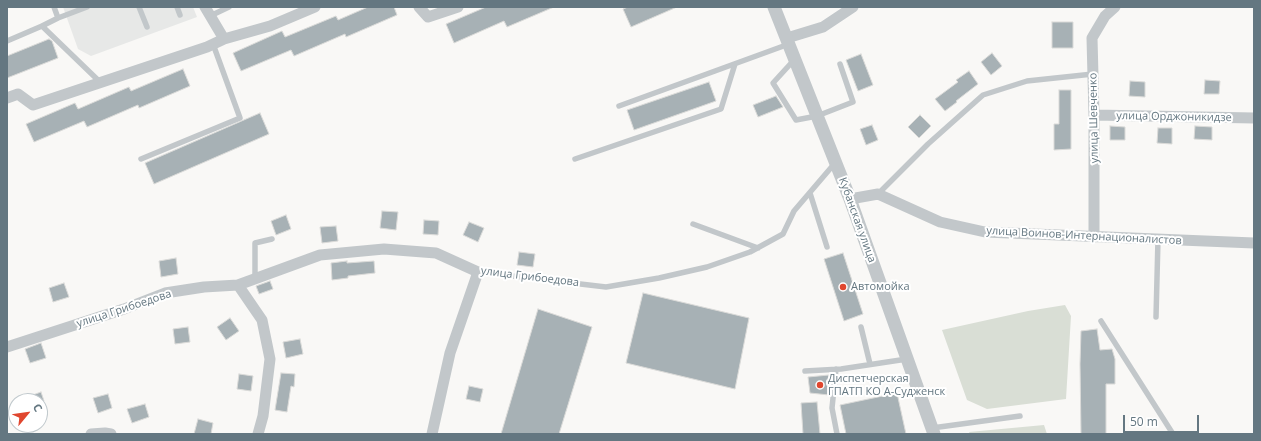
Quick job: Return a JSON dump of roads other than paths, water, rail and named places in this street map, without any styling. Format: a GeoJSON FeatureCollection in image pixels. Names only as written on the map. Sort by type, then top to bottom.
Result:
{"type":"FeatureCollection","features":[{"type":"Feature","properties":{"kind":"street"},"geometry":{"type":"LineString","coordinates":[[7,98],[18,94],[34,105],[224,39],[270,26],[315,7]]}},
{"type":"Feature","properties":{"kind":"street"},"geometry":{"type":"LineString","coordinates":[[419,7],[428,18],[458,7]]}},
{"type":"Feature","properties":{"kind":"street","name":"Кубанская улица"},"geometry":{"type":"LineString","coordinates":[[774,7],[850,199],[933,431]]}},
{"type":"Feature","properties":{"kind":"street"},"geometry":{"type":"LineString","coordinates":[[788,41],[823,27],[853,7]]}},
{"type":"Feature","properties":{"kind":"street","name":"улица Шевченко"},"geometry":{"type":"LineString","coordinates":[[1094,237],[1094,115],[1092,38],[1105,16],[1115,7]]}},
{"type":"Feature","properties":{"kind":"street"},"geometry":{"type":"LineString","coordinates":[[208,11],[224,39]]}},
{"type":"Feature","properties":{"kind":"street","name":"улица Орджоникидзе"},"geometry":{"type":"LineString","coordinates":[[1094,115],[1254,118]]}},
{"type":"Feature","properties":{"kind":"street"},"geometry":{"type":"LineString","coordinates":[[850,199],[878,194]]}},
{"type":"Feature","properties":{"kind":"street","name":"улица Воинов-Интернационалистов"},"geometry":{"type":"LineString","coordinates":[[878,194],[940,222],[984,232],[1254,243]]}},
{"type":"Feature","properties":{"kind":"street","name":"улица Грибоедова"},"geometry":{"type":"LineString","coordinates":[[7,347],[124,309],[165,293],[204,287],[238,285],[320,255],[384,249],[436,253],[478,272]]}},
{"type":"Feature","properties":{"kind":"street"},"geometry":{"type":"LineString","coordinates":[[432,434],[450,353],[478,272]]}},
{"type":"Feature","properties":{"kind":"street"},"geometry":{"type":"LineString","coordinates":[[238,285],[262,320],[270,360],[258,434]]}},
{"type":"Feature","properties":{"kind":"street"},"geometry":{"type":"LineString","coordinates":[[91,434],[111,434]]}},
{"type":"Feature","properties":{"kind":"lane"},"geometry":{"type":"LineString","coordinates":[[54,7],[58,18]]}},
{"type":"Feature","properties":{"kind":"lane"},"geometry":{"type":"LineString","coordinates":[[7,40],[87,7]]}},
{"type":"Feature","properties":{"kind":"lane"},"geometry":{"type":"LineString","coordinates":[[139,7],[146,27]]}},
{"type":"Feature","properties":{"kind":"lane"},"geometry":{"type":"LineString","coordinates":[[177,7],[180,15]]}},
{"type":"Feature","properties":{"kind":"lane"},"geometry":{"type":"LineString","coordinates":[[208,11],[229,7]]}},
{"type":"Feature","properties":{"kind":"lane"},"geometry":{"type":"LineString","coordinates":[[42,26],[100,82]]}},
{"type":"Feature","properties":{"kind":"lane"},"geometry":{"type":"LineString","coordinates":[[619,106],[734,64],[788,41]]}},
{"type":"Feature","properties":{"kind":"lane"},"geometry":{"type":"LineString","coordinates":[[141,159],[240,118],[213,44]]}},
{"type":"Feature","properties":{"kind":"lane"},"geometry":{"type":"LineString","coordinates":[[795,59],[773,83],[796,120],[817,116],[853,102],[840,64]]}},
{"type":"Feature","properties":{"kind":"lane"},"geometry":{"type":"LineString","coordinates":[[575,159],[720,109],[734,64]]}},
{"type":"Feature","properties":{"kind":"lane"},"geometry":{"type":"LineString","coordinates":[[878,194],[928,144],[983,95],[1027,81],[1093,74]]}},
{"type":"Feature","properties":{"kind":"lane","name":"улица Грибоедова"},"geometry":{"type":"LineString","coordinates":[[478,272],[606,287],[659,278],[706,267],[750,252],[783,234],[794,211],[836,163]]}},
{"type":"Feature","properties":{"kind":"lane"},"geometry":{"type":"LineString","coordinates":[[810,193],[827,247]]}},
{"type":"Feature","properties":{"kind":"lane"},"geometry":{"type":"LineString","coordinates":[[693,224],[758,248]]}},
{"type":"Feature","properties":{"kind":"lane"},"geometry":{"type":"LineString","coordinates":[[255,279],[255,242],[272,239]]}},
{"type":"Feature","properties":{"kind":"lane"},"geometry":{"type":"LineString","coordinates":[[1156,317],[1158,239]]}},
{"type":"Feature","properties":{"kind":"lane"},"geometry":{"type":"LineString","coordinates":[[1101,321],[1173,434]]}},
{"type":"Feature","properties":{"kind":"lane"},"geometry":{"type":"LineString","coordinates":[[861,327],[870,364]]}},
{"type":"Feature","properties":{"kind":"lane"},"geometry":{"type":"LineString","coordinates":[[805,371],[836,369],[908,359]]}},
{"type":"Feature","properties":{"kind":"lane"},"geometry":{"type":"LineString","coordinates":[[836,369],[832,408],[837,434]]}},
{"type":"Feature","properties":{"kind":"lane"},"geometry":{"type":"LineString","coordinates":[[933,431],[1020,416]]}},
{"type":"Feature","properties":{"kind":"place","name":"Автомойка"},"geometry":{"type":"Point","coordinates":[843,287]}},
{"type":"Feature","properties":{"kind":"place","name":"Диспетчерская ГПАТП КО А-Судженск"},"geometry":{"type":"Point","coordinates":[820,385]}}]}
